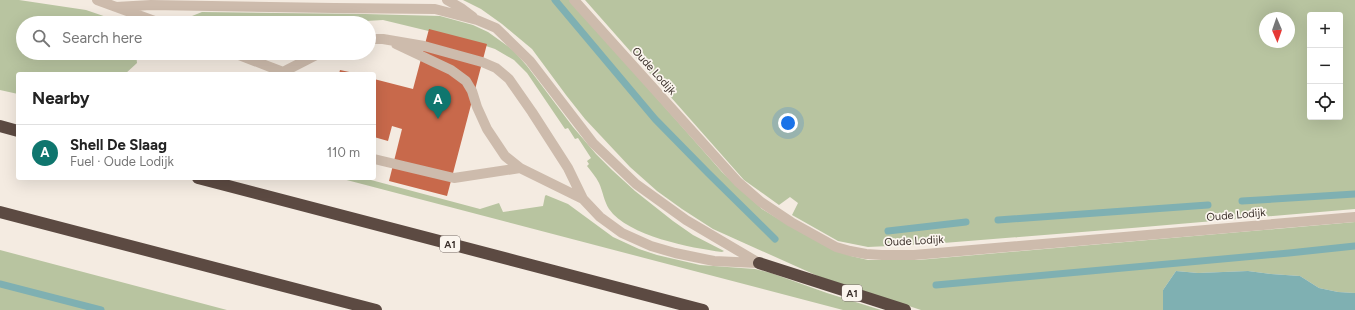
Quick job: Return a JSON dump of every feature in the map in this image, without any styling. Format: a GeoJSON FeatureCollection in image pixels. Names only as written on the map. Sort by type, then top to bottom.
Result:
{"type":"FeatureCollection","features":[{"type":"Feature","properties":{"kind":"highway"},"geometry":{"type":"LineString","coordinates":[[0,126],[16,130]]}},
{"type":"Feature","properties":{"kind":"highway","name":"A1"},"geometry":{"type":"LineString","coordinates":[[206,180],[703,310]]}},
{"type":"Feature","properties":{"kind":"highway"},"geometry":{"type":"LineString","coordinates":[[0,212],[376,310]]}},
{"type":"Feature","properties":{"kind":"highway","name":"A1"},"geometry":{"type":"LineString","coordinates":[[759,263],[905,310]]}},
{"type":"Feature","properties":{"kind":"street","name":"A1"},"geometry":{"type":"LineString","coordinates":[[97,0],[141,16]]}},
{"type":"Feature","properties":{"kind":"street","name":"A1"},"geometry":{"type":"LineString","coordinates":[[446,0],[478,20]]}},
{"type":"Feature","properties":{"kind":"street","name":"Oude Lodijk"},"geometry":{"type":"LineString","coordinates":[[574,0],[738,182],[761,202],[791,222],[836,247],[850,251],[882,255],[914,255],[1355,217]]}},
{"type":"Feature","properties":{"kind":"street","name":"A1"},"geometry":{"type":"LineString","coordinates":[[116,7],[151,5],[435,9],[478,20],[496,28],[530,61],[593,143],[636,184],[686,220],[759,263]]}},
{"type":"Feature","properties":{"kind":"street","name":"A1"},"geometry":{"type":"LineString","coordinates":[[376,38],[383,38],[438,50],[482,62],[496,68],[509,79],[532,112],[568,168],[583,199],[600,217],[622,233],[651,246],[675,253],[714,261],[759,263]]}},
{"type":"Feature","properties":{"kind":"street","name":"A1"},"geometry":{"type":"LineString","coordinates":[[383,38],[451,70],[466,81],[472,91],[477,107],[492,138],[505,156],[520,168],[583,199]]}},
{"type":"Feature","properties":{"kind":"street"},"geometry":{"type":"LineString","coordinates":[[251,60],[281,72]]}},
{"type":"Feature","properties":{"kind":"street"},"geometry":{"type":"LineString","coordinates":[[285,72],[307,60]]}},
{"type":"Feature","properties":{"kind":"street"},"geometry":{"type":"LineString","coordinates":[[376,159],[454,178],[520,168]]}},
{"type":"Feature","properties":{"kind":"green space"},"geometry":{"type":"Polygon","coordinates":[[[0,0],[19,0],[86,10],[104,16],[16,16],[16,60],[137,60],[137,63],[127,72],[16,72],[16,94],[0,90],[0,0]]]}},
{"type":"Feature","properties":{"kind":"green space"},"geometry":{"type":"Polygon","coordinates":[[[463,0],[570,0],[722,172],[762,209],[785,223],[851,256],[868,260],[918,260],[1355,222],[1355,293],[1338,292],[1319,288],[1300,276],[1248,271],[1198,273],[1176,271],[1163,290],[1163,310],[921,310],[820,277],[713,229],[657,191],[630,167],[585,119],[532,49],[481,9],[463,0]]]}},
{"type":"Feature","properties":{"kind":"green space"},"geometry":{"type":"Polygon","coordinates":[[[585,0],[1355,0],[1355,209],[931,244],[868,247],[838,241],[792,215],[798,203],[790,197],[779,205],[744,180],[585,0]]]}},
{"type":"Feature","properties":{"kind":"green space"},"geometry":{"type":"Polygon","coordinates":[[[202,12],[440,16],[473,25],[488,32],[513,50],[596,154],[635,191],[693,235],[724,251],[722,252],[678,244],[661,239],[630,227],[618,218],[609,209],[599,183],[587,166],[589,164],[587,161],[591,158],[578,138],[575,139],[568,128],[565,129],[527,73],[514,60],[495,49],[474,42],[383,20],[376,20],[376,16],[192,16],[202,12]]]}},
{"type":"Feature","properties":{"kind":"green space"},"geometry":{"type":"Polygon","coordinates":[[[347,180],[371,180],[480,209],[499,203],[503,212],[543,206],[546,195],[568,204],[613,237],[639,249],[657,255],[700,265],[755,269],[771,273],[881,310],[843,310],[347,180]]]}},
{"type":"Feature","properties":{"kind":"green space"},"geometry":{"type":"Polygon","coordinates":[[[0,250],[227,310],[0,310],[0,250]]]}},
{"type":"Feature","properties":{"kind":"water"},"geometry":{"type":"Polygon","coordinates":[[[1176,271],[1198,273],[1248,271],[1300,276],[1319,288],[1338,292],[1355,293],[1355,310],[1163,310],[1163,290],[1176,271]]]}},
{"type":"Feature","properties":{"kind":"building"},"geometry":{"type":"Polygon","coordinates":[[[429,29],[487,44],[447,196],[389,181],[402,129],[392,126],[388,141],[376,138],[376,80],[413,89],[429,29]]]}},
{"type":"Feature","properties":{"kind":"waterway"},"geometry":{"type":"LineString","coordinates":[[555,0],[655,119],[775,239]]}},
{"type":"Feature","properties":{"kind":"waterway"},"geometry":{"type":"LineString","coordinates":[[1242,201],[1355,194]]}},
{"type":"Feature","properties":{"kind":"waterway"},"geometry":{"type":"LineString","coordinates":[[998,220],[1208,205]]}},
{"type":"Feature","properties":{"kind":"waterway"},"geometry":{"type":"LineString","coordinates":[[888,231],[966,222]]}},
{"type":"Feature","properties":{"kind":"waterway"},"geometry":{"type":"LineString","coordinates":[[936,285],[1355,246]]}},
{"type":"Feature","properties":{"kind":"waterway"},"geometry":{"type":"LineString","coordinates":[[0,284],[101,310]]}},
{"type":"Feature","properties":{"kind":"place","name":"Shell De Slaag"},"geometry":{"type":"Point","coordinates":[438,119]}}]}
